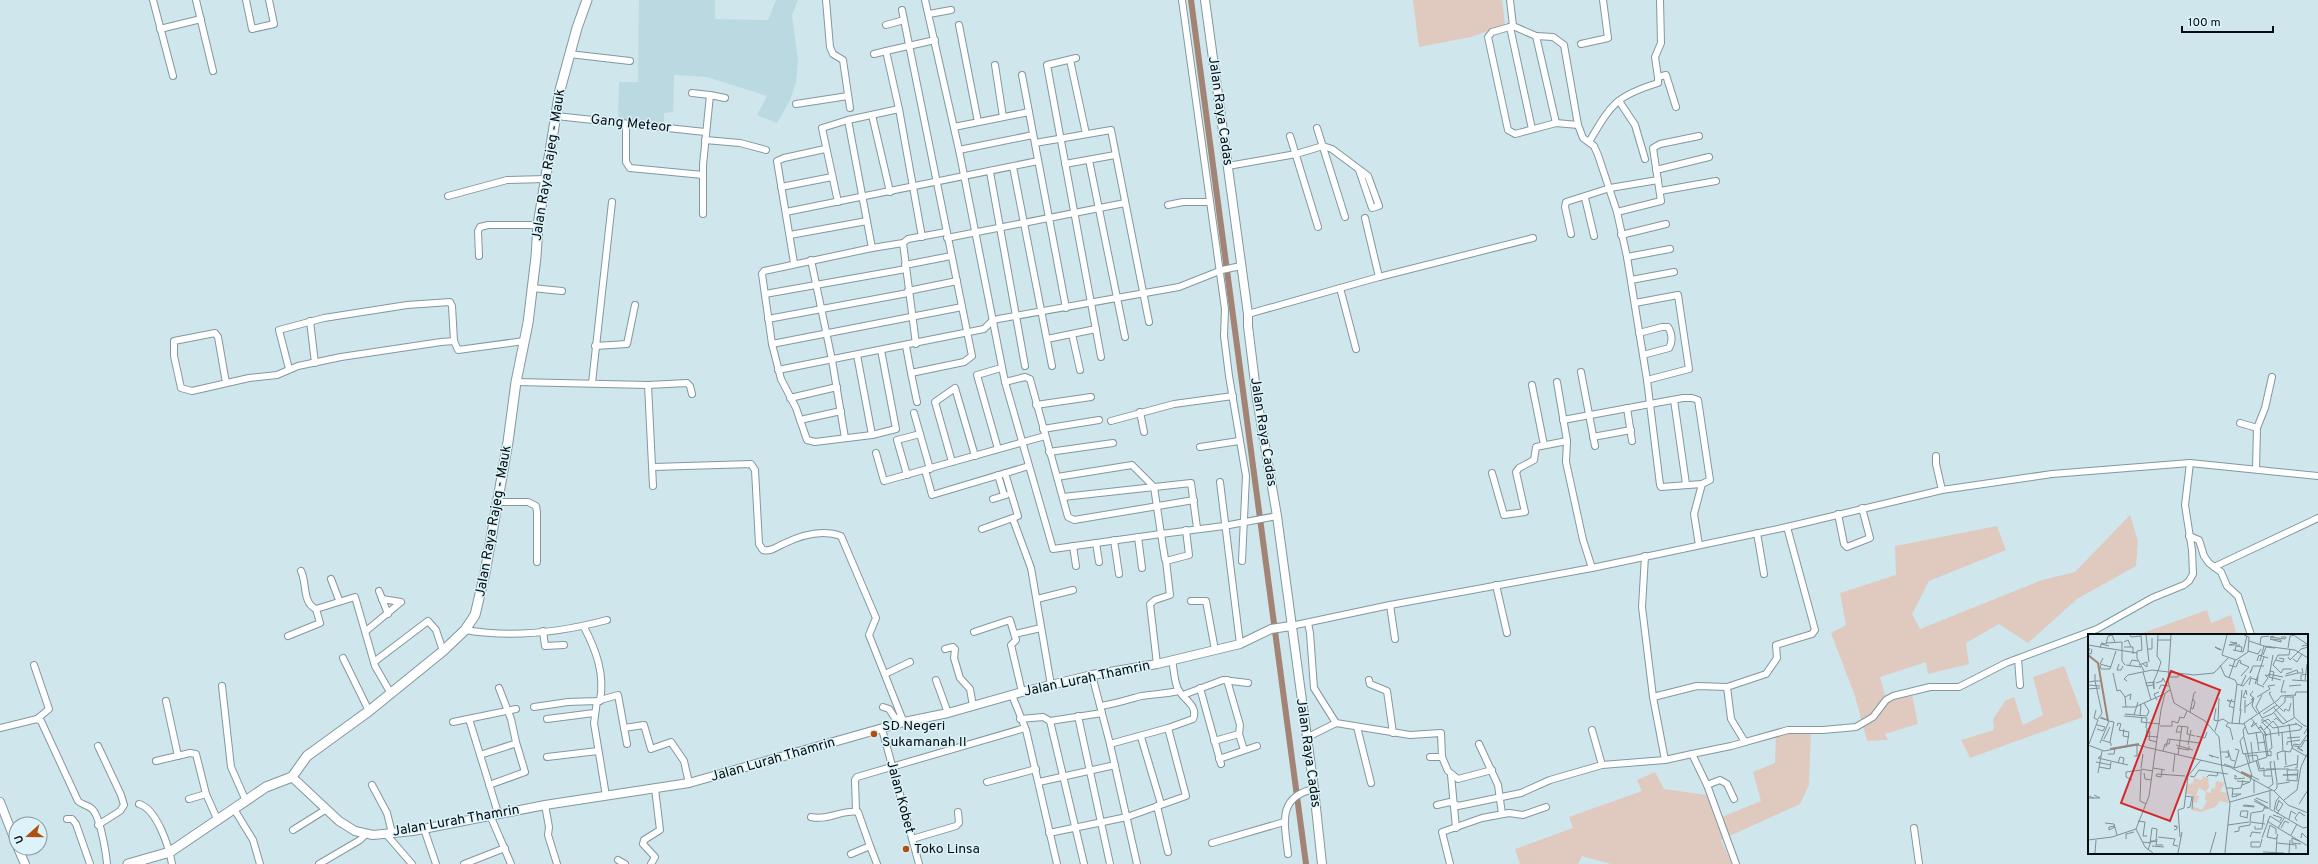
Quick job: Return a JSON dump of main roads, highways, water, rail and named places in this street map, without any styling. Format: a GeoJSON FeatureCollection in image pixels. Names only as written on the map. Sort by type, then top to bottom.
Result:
{"type":"FeatureCollection","features":[{"type":"Feature","properties":{"kind":"main road","name":"Jalan Raya Rajeg - Mauk"},"geometry":{"type":"LineString","coordinates":[[128,864],[170,852],[218,821],[266,787],[292,777],[307,756],[369,711],[390,692],[395,691],[443,651],[465,630],[475,615],[480,597],[508,442],[516,382],[532,288],[538,225],[556,116],[569,54],[587,0]]}},
{"type":"Feature","properties":{"kind":"waterway"},"geometry":{"type":"LineString","coordinates":[[1191,0],[1306,864]]}},
{"type":"Feature","properties":{"kind":"place","name":"SD Negeri Sukamanah II"},"geometry":{"type":"Point","coordinates":[874,734]}},
{"type":"Feature","properties":{"kind":"place","name":"Toko Linsa"},"geometry":{"type":"Point","coordinates":[906,849]}}]}
